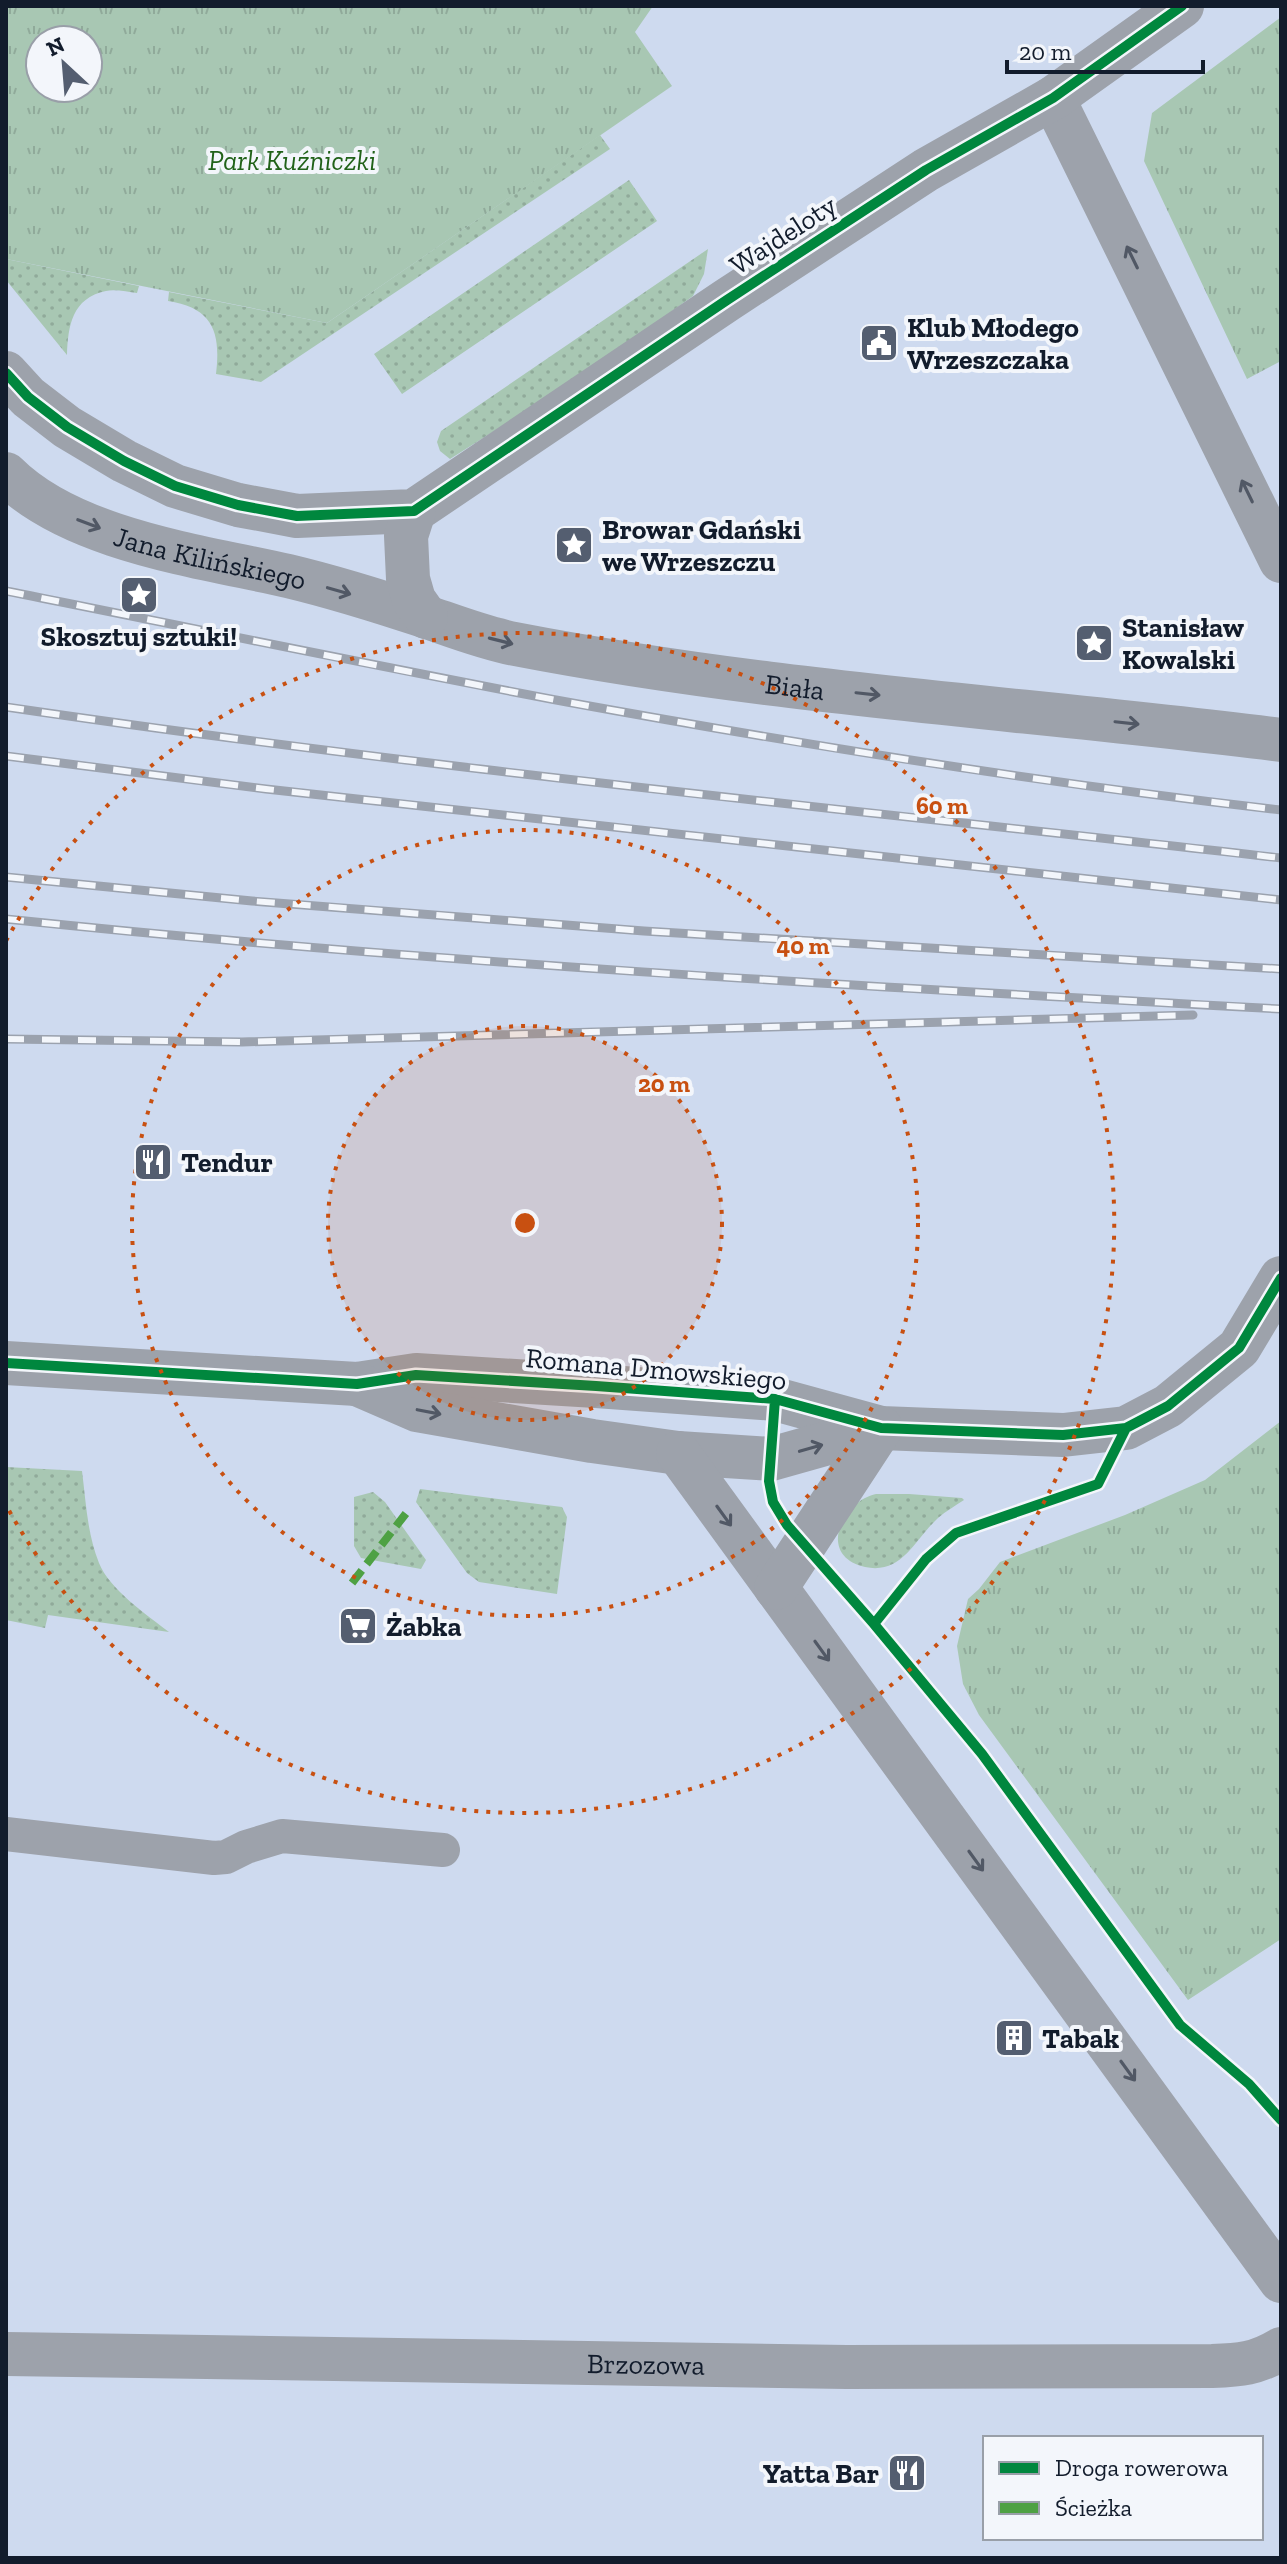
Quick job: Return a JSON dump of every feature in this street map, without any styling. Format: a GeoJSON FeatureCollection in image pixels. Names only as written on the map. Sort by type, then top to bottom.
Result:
{"type":"FeatureCollection","features":[{"type":"Feature","properties":{"kind":"street","name":"Wajdeloty"},"geometry":{"type":"LineString","coordinates":[[414,511],[926,170],[1053,98],[1182,6]]}},
{"type":"Feature","properties":{"kind":"street"},"geometry":{"type":"LineString","coordinates":[[1053,98],[1281,561]]}},
{"type":"Feature","properties":{"kind":"street","name":"Jana Kilińskiego"},"geometry":{"type":"LineString","coordinates":[[6,373],[28,397],[67,427],[124,461],[175,486],[238,505],[297,516],[414,511]]}},
{"type":"Feature","properties":{"kind":"street","name":"Jana Kilińskiego"},"geometry":{"type":"LineString","coordinates":[[6,474],[20,488],[69,516],[119,535],[188,556],[289,577],[426,617]]}},
{"type":"Feature","properties":{"kind":"street"},"geometry":{"type":"LineString","coordinates":[[414,511],[406,536],[408,579],[414,600],[426,617]]}},
{"type":"Feature","properties":{"kind":"street","name":"Biała"},"geometry":{"type":"LineString","coordinates":[[426,617],[512,644],[683,674],[1281,740]]}},
{"type":"Feature","properties":{"kind":"street","name":"Romana Dmowskiego"},"geometry":{"type":"LineString","coordinates":[[6,1363],[357,1384],[416,1375],[775,1399],[881,1428],[1063,1435],[1126,1428],[1168,1406],[1239,1348],[1281,1278]]}},
{"type":"Feature","properties":{"kind":"street","name":"Romana Dmowskiego"},"geometry":{"type":"LineString","coordinates":[[357,1384],[417,1410],[678,1453],[771,1459],[881,1428]]}},
{"type":"Feature","properties":{"kind":"street"},"geometry":{"type":"LineString","coordinates":[[776,1588],[881,1428]]}},
{"type":"Feature","properties":{"kind":"street"},"geometry":{"type":"LineString","coordinates":[[678,1453],[1281,2281]]}},
{"type":"Feature","properties":{"kind":"street","name":"Brzozowa"},"geometry":{"type":"LineString","coordinates":[[6,2354],[847,2367],[1212,2366],[1247,2364],[1281,2349]]}},
{"type":"Feature","properties":{"kind":"lane"},"geometry":{"type":"LineString","coordinates":[[6,1834],[214,1858],[226,1857],[282,1836],[443,1850]]}},
{"type":"Feature","properties":{"kind":"green space","name":"Park Kuźniczki"},"geometry":{"type":"Polygon","coordinates":[[[6,6],[653,6],[635,32],[672,86],[327,323],[6,259],[6,6]]]}},
{"type":"Feature","properties":{"kind":"green space"},"geometry":{"type":"Polygon","coordinates":[[[1281,17],[1281,361],[1247,379],[1144,161],[1152,113],[1281,17]]]}},
{"type":"Feature","properties":{"kind":"green space"},"geometry":{"type":"Polygon","coordinates":[[[600,135],[610,149],[261,382],[216,374],[217,346],[211,324],[195,309],[168,301],[169,292],[327,323],[600,135]]]}},
{"type":"Feature","properties":{"kind":"green space"},"geometry":{"type":"Polygon","coordinates":[[[629,180],[657,221],[402,394],[374,354],[629,180]]]}},
{"type":"Feature","properties":{"kind":"green space"},"geometry":{"type":"Polygon","coordinates":[[[708,249],[704,274],[693,296],[589,371],[450,459],[440,451],[437,442],[441,431],[708,249]]]}},
{"type":"Feature","properties":{"kind":"green space"},"geometry":{"type":"Polygon","coordinates":[[[6,259],[139,286],[137,293],[110,290],[86,300],[74,315],[67,355],[6,280],[6,259]]]}},
{"type":"Feature","properties":{"kind":"green space"},"geometry":{"type":"Polygon","coordinates":[[[1281,1421],[1281,1939],[1188,2000],[979,1715],[963,1684],[957,1646],[968,1599],[1000,1562],[1125,1515],[1205,1480],[1281,1421]]]}},
{"type":"Feature","properties":{"kind":"green space"},"geometry":{"type":"Polygon","coordinates":[[[6,1467],[82,1471],[92,1540],[104,1573],[130,1601],[169,1632],[48,1615],[45,1628],[6,1620],[6,1467]]]}},
{"type":"Feature","properties":{"kind":"green space"},"geometry":{"type":"Polygon","coordinates":[[[420,1489],[562,1507],[567,1517],[557,1594],[479,1582],[467,1573],[416,1502],[420,1489]]]}},
{"type":"Feature","properties":{"kind":"green space"},"geometry":{"type":"Polygon","coordinates":[[[373,1492],[385,1502],[426,1560],[421,1569],[361,1558],[354,1546],[354,1497],[373,1492]]]}},
{"type":"Feature","properties":{"kind":"green space"},"geometry":{"type":"Polygon","coordinates":[[[876,1494],[964,1500],[938,1518],[898,1561],[878,1568],[865,1567],[850,1561],[841,1552],[839,1529],[853,1507],[876,1494]]]}},
{"type":"Feature","properties":{"kind":"railway"},"geometry":{"type":"LineString","coordinates":[[6,591],[497,689],[745,733],[1013,775],[1281,810]]}},
{"type":"Feature","properties":{"kind":"railway"},"geometry":{"type":"LineString","coordinates":[[6,707],[324,750],[643,788],[1281,858]]}},
{"type":"Feature","properties":{"kind":"railway"},"geometry":{"type":"LineString","coordinates":[[6,756],[266,789],[1281,900]]}},
{"type":"Feature","properties":{"kind":"railway"},"geometry":{"type":"LineString","coordinates":[[6,877],[252,901],[644,931],[1281,969]]}},
{"type":"Feature","properties":{"kind":"railway"},"geometry":{"type":"LineString","coordinates":[[6,919],[483,961],[1281,1009]]}},
{"type":"Feature","properties":{"kind":"railway"},"geometry":{"type":"LineString","coordinates":[[6,1039],[242,1042],[1193,1015]]}},
{"type":"Feature","properties":{"kind":"marked path"},"geometry":{"type":"LineString","coordinates":[[352,1583],[407,1512]]}},
{"type":"Feature","properties":{"kind":"cycle path"},"geometry":{"type":"LineString","coordinates":[[6,373],[28,397],[67,427],[124,461],[175,486],[238,505],[297,516],[414,511],[926,170],[1053,98],[1182,6]]}},
{"type":"Feature","properties":{"kind":"cycle path"},"geometry":{"type":"LineString","coordinates":[[6,1363],[357,1384],[416,1375],[596,1386],[775,1399],[881,1428],[1063,1435],[1126,1428],[1168,1406],[1239,1348],[1281,1278]]}},
{"type":"Feature","properties":{"kind":"cycle path"},"geometry":{"type":"LineString","coordinates":[[775,1399],[769,1481],[773,1502],[787,1525],[982,1754],[1180,2025],[1249,2084],[1281,2120]]}},
{"type":"Feature","properties":{"kind":"cycle path"},"geometry":{"type":"LineString","coordinates":[[874,1624],[926,1559],[956,1533],[1098,1484],[1126,1428]]}},
{"type":"Feature","properties":{"kind":"place","name":"Klub Młodego Wrzeszczaka"},"geometry":{"type":"Point","coordinates":[879,343]}},
{"type":"Feature","properties":{"kind":"place","name":"Browar Gdański we Wrzeszczu"},"geometry":{"type":"Point","coordinates":[574,545]}},
{"type":"Feature","properties":{"kind":"place","name":"Skosztuj sztuki!"},"geometry":{"type":"Point","coordinates":[139,595]}},
{"type":"Feature","properties":{"kind":"place","name":"Stanisław Kowalski"},"geometry":{"type":"Point","coordinates":[1094,643]}},
{"type":"Feature","properties":{"kind":"place","name":"Tendur"},"geometry":{"type":"Point","coordinates":[153,1162]}},
{"type":"Feature","properties":{"kind":"place","name":"Żabka"},"geometry":{"type":"Point","coordinates":[358,1626]}},
{"type":"Feature","properties":{"kind":"place","name":"Tabak"},"geometry":{"type":"Point","coordinates":[1014,2038]}},
{"type":"Feature","properties":{"kind":"place","name":"Yatta Bar"},"geometry":{"type":"Point","coordinates":[907,2473]}}]}
